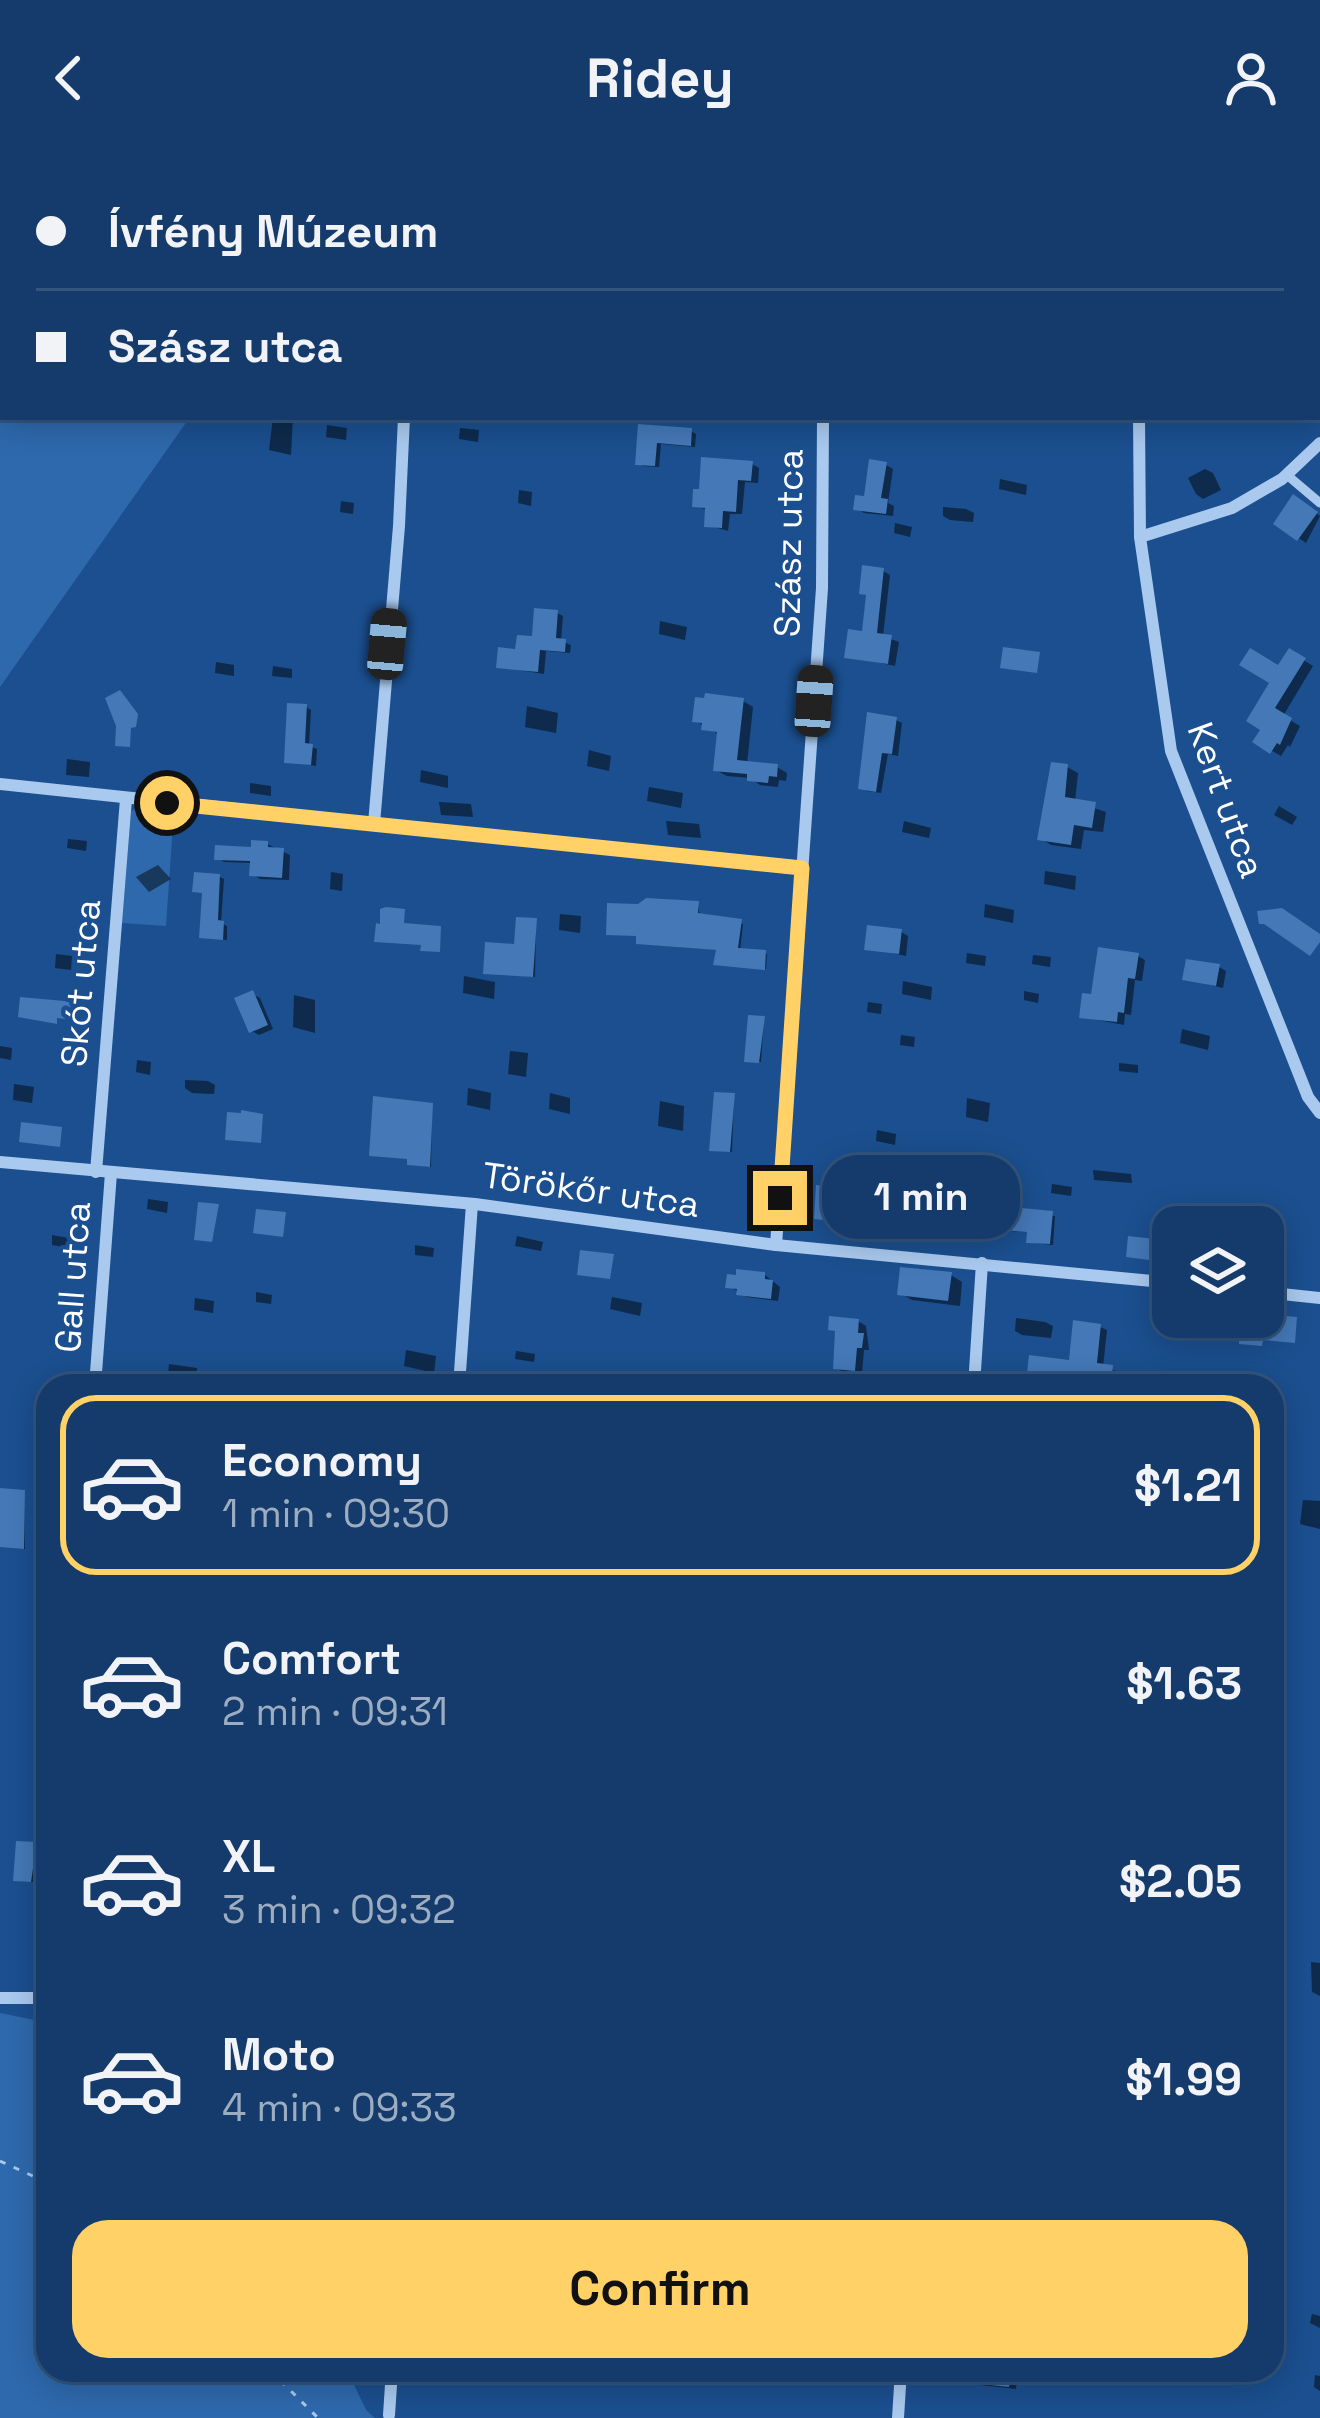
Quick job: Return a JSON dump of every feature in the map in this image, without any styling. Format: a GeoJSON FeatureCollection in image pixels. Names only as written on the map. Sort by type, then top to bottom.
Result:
{"type":"FeatureCollection","features":[{"type":"Feature","properties":{"kind":"street"},"geometry":{"type":"LineString","coordinates":[[374,824],[404,420]]}},
{"type":"Feature","properties":{"kind":"street","name":"Szász utca"},"geometry":{"type":"LineString","coordinates":[[776,1245],[822,588],[823,420]]}},
{"type":"Feature","properties":{"kind":"street","name":"Kert utca"},"geometry":{"type":"LineString","coordinates":[[1139,420],[1140,537],[1172,751],[1308,1097],[1320,1113]]}},
{"type":"Feature","properties":{"kind":"street"},"geometry":{"type":"LineString","coordinates":[[1140,537],[1232,508],[1287,475],[1320,443]]}},
{"type":"Feature","properties":{"kind":"street"},"geometry":{"type":"LineString","coordinates":[[0,784],[802,868]]}},
{"type":"Feature","properties":{"kind":"street","name":"Skót utca"},"geometry":{"type":"LineString","coordinates":[[96,1172],[126,799]]}},
{"type":"Feature","properties":{"kind":"street","name":"Törökőr utca"},"geometry":{"type":"LineString","coordinates":[[0,1162],[472,1204],[776,1245],[1152,1281]]}},
{"type":"Feature","properties":{"kind":"street","name":"Gall utca"},"geometry":{"type":"LineString","coordinates":[[96,1374],[111,1173]]}},
{"type":"Feature","properties":{"kind":"street"},"geometry":{"type":"LineString","coordinates":[[460,1374],[472,1204]]}},
{"type":"Feature","properties":{"kind":"street"},"geometry":{"type":"LineString","coordinates":[[975,1374],[982,1263]]}},
{"type":"Feature","properties":{"kind":"street"},"geometry":{"type":"LineString","coordinates":[[1284,1294],[1320,1298]]}},
{"type":"Feature","properties":{"kind":"street"},"geometry":{"type":"LineString","coordinates":[[0,1998],[36,1998]]}},
{"type":"Feature","properties":{"kind":"street"},"geometry":{"type":"LineString","coordinates":[[389,2415],[391,2382]]}},
{"type":"Feature","properties":{"kind":"street"},"geometry":{"type":"LineString","coordinates":[[898,2418],[900,2382]]}},
{"type":"Feature","properties":{"kind":"lane"},"geometry":{"type":"LineString","coordinates":[[1287,475],[1320,503]]}},
{"type":"Feature","properties":{"kind":"path"},"geometry":{"type":"LineString","coordinates":[[0,2161],[36,2178]]}},
{"type":"Feature","properties":{"kind":"path"},"geometry":{"type":"LineString","coordinates":[[282,2382],[318,2418]]}},
{"type":"Feature","properties":{"kind":"shaded area"},"geometry":{"type":"Polygon","coordinates":[[[0,420],[188,420],[0,687],[0,420]]]}},
{"type":"Feature","properties":{"kind":"shaded area"},"geometry":{"type":"Polygon","coordinates":[[[136,807],[174,811],[166,926],[122,923],[131,812],[136,807]]]}},
{"type":"Feature","properties":{"kind":"shaded area"},"geometry":{"type":"Polygon","coordinates":[[[0,2013],[36,2020],[36,2382],[353,2382],[375,2418],[0,2418],[0,2013]]]}},
{"type":"Feature","properties":{"kind":"building"},"geometry":{"type":"Polygon","coordinates":[[[638,424],[692,428],[691,446],[657,443],[655,466],[635,465],[638,424]]]}},
{"type":"Feature","properties":{"kind":"building"},"geometry":{"type":"Polygon","coordinates":[[[701,457],[753,461],[751,481],[738,480],[736,512],[723,511],[722,528],[704,527],[705,508],[692,507],[693,489],[699,489],[701,457]]]}},
{"type":"Feature","properties":{"kind":"building"},"geometry":{"type":"Polygon","coordinates":[[[869,459],[887,462],[881,498],[888,499],[886,514],[853,510],[855,495],[864,496],[869,459]]]}},
{"type":"Feature","properties":{"kind":"building"},"geometry":{"type":"Polygon","coordinates":[[[1293,494],[1318,512],[1297,541],[1273,524],[1293,494]]]}},
{"type":"Feature","properties":{"kind":"building"},"geometry":{"type":"Polygon","coordinates":[[[862,565],[884,568],[877,633],[892,635],[888,664],[844,658],[848,629],[862,631],[866,595],[859,594],[862,565]]]}},
{"type":"Feature","properties":{"kind":"building"},"geometry":{"type":"Polygon","coordinates":[[[534,608],[558,610],[556,638],[566,639],[565,652],[540,650],[538,672],[496,668],[498,647],[515,649],[517,635],[532,636],[534,608]]]}},
{"type":"Feature","properties":{"kind":"building"},"geometry":{"type":"Polygon","coordinates":[[[1003,647],[1040,652],[1037,673],[1000,668],[1003,647]]]}},
{"type":"Feature","properties":{"kind":"building"},"geometry":{"type":"Polygon","coordinates":[[[1250,648],[1278,665],[1289,648],[1306,658],[1275,708],[1292,718],[1280,745],[1270,754],[1252,742],[1260,730],[1246,721],[1269,683],[1239,665],[1250,648]]]}},
{"type":"Feature","properties":{"kind":"building"},"geometry":{"type":"Polygon","coordinates":[[[120,690],[138,714],[130,747],[115,746],[116,726],[105,698],[120,690]]]}},
{"type":"Feature","properties":{"kind":"building"},"geometry":{"type":"Polygon","coordinates":[[[705,693],[744,698],[737,760],[778,764],[777,777],[769,776],[768,783],[747,781],[747,774],[713,771],[717,732],[701,730],[702,723],[692,722],[695,697],[704,698],[705,693]]]}},
{"type":"Feature","properties":{"kind":"building"},"geometry":{"type":"Polygon","coordinates":[[[287,703],[307,704],[305,743],[313,744],[311,765],[284,763],[287,703]]]}},
{"type":"Feature","properties":{"kind":"building"},"geometry":{"type":"Polygon","coordinates":[[[867,712],[897,717],[892,754],[882,753],[876,792],[858,789],[867,712]]]}},
{"type":"Feature","properties":{"kind":"building"},"geometry":{"type":"Polygon","coordinates":[[[1051,762],[1068,764],[1065,797],[1096,802],[1092,828],[1074,825],[1071,845],[1037,840],[1051,762]]]}},
{"type":"Feature","properties":{"kind":"building"},"geometry":{"type":"Polygon","coordinates":[[[251,840],[284,848],[282,878],[249,876],[250,861],[214,860],[215,845],[251,847],[251,840]]]}},
{"type":"Feature","properties":{"kind":"building"},"geometry":{"type":"Polygon","coordinates":[[[194,872],[220,874],[218,920],[224,921],[223,940],[199,938],[202,893],[192,892],[194,872]]]}},
{"type":"Feature","properties":{"kind":"building"},"geometry":{"type":"Polygon","coordinates":[[[646,898],[699,901],[698,913],[742,919],[738,948],[766,950],[765,970],[713,965],[716,950],[636,944],[636,936],[606,935],[607,903],[638,904],[646,898]]]}},
{"type":"Feature","properties":{"kind":"building"},"geometry":{"type":"Polygon","coordinates":[[[1282,908],[1320,934],[1310,956],[1259,924],[1257,911],[1282,908]]]}},
{"type":"Feature","properties":{"kind":"building"},"geometry":{"type":"Polygon","coordinates":[[[380,909],[405,909],[404,923],[441,926],[440,952],[420,951],[421,945],[374,942],[380,909]]]}},
{"type":"Feature","properties":{"kind":"building"},"geometry":{"type":"Polygon","coordinates":[[[516,917],[537,918],[533,977],[483,974],[485,942],[514,944],[516,917]]]}},
{"type":"Feature","properties":{"kind":"building"},"geometry":{"type":"Polygon","coordinates":[[[867,925],[902,929],[899,954],[864,950],[867,925]]]}},
{"type":"Feature","properties":{"kind":"building"},"geometry":{"type":"Polygon","coordinates":[[[1098,947],[1139,953],[1135,979],[1128,978],[1124,1013],[1118,1012],[1117,1022],[1079,1018],[1082,993],[1091,994],[1098,947]]]}},
{"type":"Feature","properties":{"kind":"building"},"geometry":{"type":"Polygon","coordinates":[[[1186,959],[1220,964],[1216,986],[1182,980],[1186,959]]]}},
{"type":"Feature","properties":{"kind":"building"},"geometry":{"type":"Polygon","coordinates":[[[253,990],[268,1025],[249,1033],[234,998],[253,990]]]}},
{"type":"Feature","properties":{"kind":"building"},"geometry":{"type":"Polygon","coordinates":[[[20,997],[76,1002],[74,1020],[57,1018],[57,1024],[18,1017],[20,997]]]}},
{"type":"Feature","properties":{"kind":"building"},"geometry":{"type":"Polygon","coordinates":[[[748,1015],[765,1016],[759,1063],[744,1062],[748,1015]]]}},
{"type":"Feature","properties":{"kind":"building"},"geometry":{"type":"Polygon","coordinates":[[[714,1092],[735,1093],[730,1152],[709,1151],[714,1092]]]}},
{"type":"Feature","properties":{"kind":"building"},"geometry":{"type":"Polygon","coordinates":[[[373,1096],[433,1103],[430,1167],[407,1165],[407,1159],[369,1156],[373,1096]]]}},
{"type":"Feature","properties":{"kind":"building"},"geometry":{"type":"Polygon","coordinates":[[[227,1112],[263,1114],[261,1143],[225,1140],[227,1112]]]}},
{"type":"Feature","properties":{"kind":"building"},"geometry":{"type":"Polygon","coordinates":[[[21,1122],[62,1127],[60,1147],[19,1142],[21,1122]]]}},
{"type":"Feature","properties":{"kind":"building"},"geometry":{"type":"Polygon","coordinates":[[[816,1185],[849,1187],[847,1208],[835,1207],[834,1221],[814,1219],[816,1185]]]}},
{"type":"Feature","properties":{"kind":"building"},"geometry":{"type":"Polygon","coordinates":[[[974,1199],[1053,1211],[1050,1244],[1026,1243],[1027,1232],[972,1221],[974,1199]]]}},
{"type":"Feature","properties":{"kind":"building"},"geometry":{"type":"Polygon","coordinates":[[[198,1202],[219,1204],[212,1242],[194,1240],[198,1202]]]}},
{"type":"Feature","properties":{"kind":"building"},"geometry":{"type":"Polygon","coordinates":[[[256,1209],[286,1212],[283,1237],[253,1233],[256,1209]]]}},
{"type":"Feature","properties":{"kind":"building"},"geometry":{"type":"Polygon","coordinates":[[[1128,1236],[1152,1239],[1152,1260],[1126,1257],[1128,1236]]]}},
{"type":"Feature","properties":{"kind":"building"},"geometry":{"type":"Polygon","coordinates":[[[580,1250],[614,1254],[610,1279],[577,1275],[580,1250]]]}},
{"type":"Feature","properties":{"kind":"building"},"geometry":{"type":"Polygon","coordinates":[[[900,1267],[952,1272],[948,1301],[897,1295],[900,1267]]]}},
{"type":"Feature","properties":{"kind":"building"},"geometry":{"type":"Polygon","coordinates":[[[736,1269],[765,1272],[765,1279],[773,1280],[771,1299],[736,1295],[737,1289],[725,1288],[727,1274],[736,1275],[736,1269]]]}},
{"type":"Feature","properties":{"kind":"building"},"geometry":{"type":"Polygon","coordinates":[[[829,1316],[859,1319],[858,1333],[864,1333],[855,1371],[833,1369],[835,1331],[828,1330],[829,1316]]]}},
{"type":"Feature","properties":{"kind":"building"},"geometry":{"type":"Polygon","coordinates":[[[1284,1316],[1297,1317],[1295,1343],[1239,1344],[1239,1338],[1284,1338],[1284,1316]]]}},
{"type":"Feature","properties":{"kind":"building"},"geometry":{"type":"Polygon","coordinates":[[[1073,1320],[1101,1324],[1097,1363],[1113,1365],[1112,1374],[1027,1374],[1029,1355],[1069,1360],[1073,1320]]]}},
{"type":"Feature","properties":{"kind":"building"},"geometry":{"type":"Polygon","coordinates":[[[0,1488],[25,1490],[24,1549],[0,1547],[0,1488]]]}},
{"type":"Feature","properties":{"kind":"building"},"geometry":{"type":"Polygon","coordinates":[[[16,1841],[36,1842],[31,1882],[13,1881],[16,1841]]]}},
{"type":"Feature","properties":{"kind":"building"},"geometry":{"type":"Polygon","coordinates":[[[962,2382],[1010,2382],[1009,2387],[962,2382]]]}},
{"type":"Feature","properties":{"kind":"route"},"geometry":{"type":"LineString","coordinates":[[167,803],[802,868],[780,1198]]}}]}
